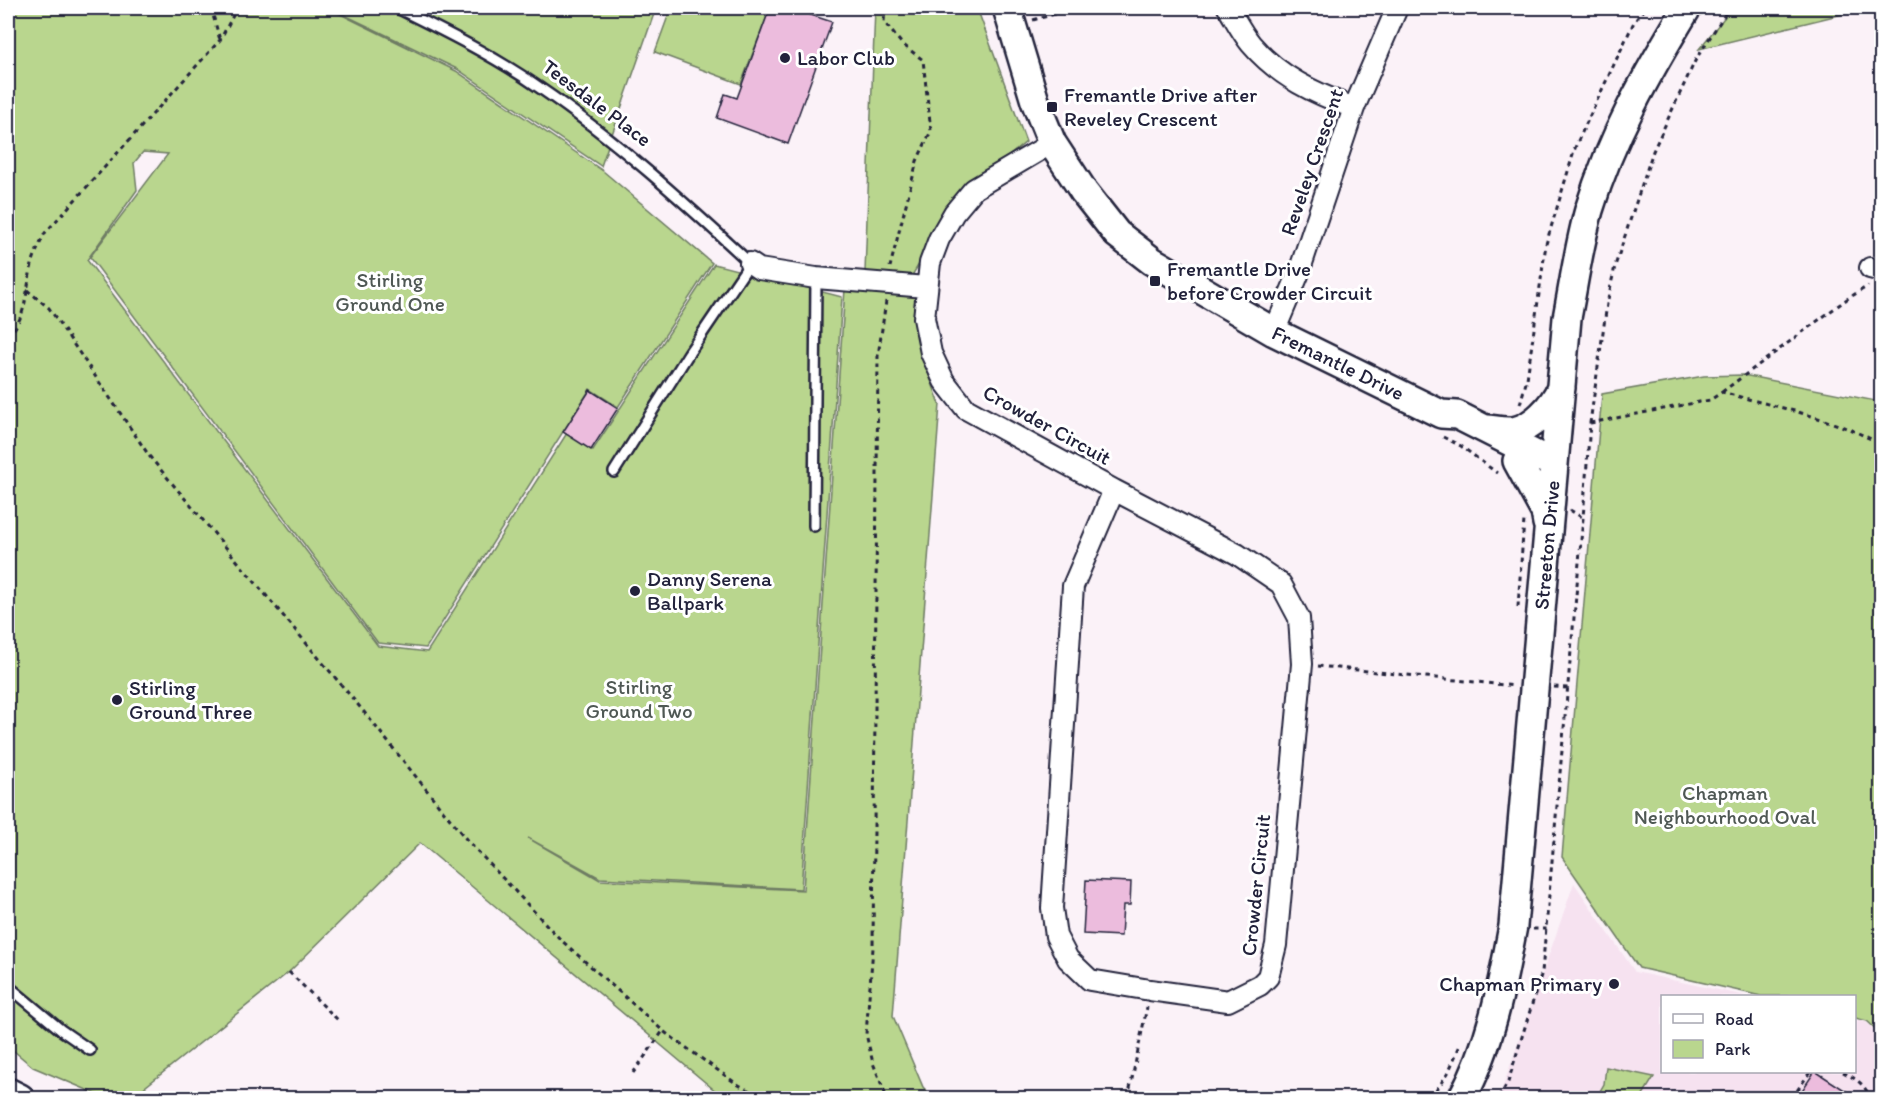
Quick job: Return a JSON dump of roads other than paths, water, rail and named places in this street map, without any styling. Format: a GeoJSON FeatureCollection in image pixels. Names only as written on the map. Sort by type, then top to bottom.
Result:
{"type":"FeatureCollection","features":[{"type":"Feature","properties":{"kind":"main road","name":"Streeton Drive"},"geometry":{"type":"LineString","coordinates":[[1462,1098],[1482,1053],[1498,1002],[1513,926],[1536,523],[1553,472],[1567,318],[1589,210],[1621,125],[1654,62],[1687,8]]}},
{"type":"Feature","properties":{"kind":"main road","name":"Fremantle Drive"},"geometry":{"type":"LineString","coordinates":[[1018,14],[1035,101],[1052,143],[1084,192],[1118,234],[1152,261],[1274,332],[1441,425],[1450,429],[1508,468],[1551,478],[1553,472],[1485,428],[1457,415],[1441,425]]}},
{"type":"Feature","properties":{"kind":"main road"},"geometry":{"type":"LineString","coordinates":[[1485,428],[1514,431],[1536,420],[1547,410],[1561,388]]}},
{"type":"Feature","properties":{"kind":"main road"},"geometry":{"type":"LineString","coordinates":[[1508,468],[1545,512],[1536,523]]}},
{"type":"Feature","properties":{"kind":"main road"},"geometry":{"type":"LineString","coordinates":[[8,1092],[20,1098]]}},
{"type":"Feature","properties":{"kind":"street"},"geometry":{"type":"LineString","coordinates":[[1228,8],[1250,42],[1278,72],[1323,96],[1354,108]]}},
{"type":"Feature","properties":{"kind":"street","name":"Reveley Crescent"},"geometry":{"type":"LineString","coordinates":[[1274,332],[1298,274],[1354,108],[1397,8]]}},
{"type":"Feature","properties":{"kind":"street","name":"Crowder Circuit"},"geometry":{"type":"LineString","coordinates":[[1052,143],[974,189],[954,213],[939,238],[930,263],[926,287],[924,318],[931,353],[944,381],[966,409],[1237,554],[1281,584],[1299,618],[1302,664],[1276,945],[1268,977],[1260,985],[1228,1001],[1090,980],[1068,959],[1056,936],[1053,909],[1073,585],[1114,490]]}},
{"type":"Feature","properties":{"kind":"street","name":"Teesdale Place"},"geometry":{"type":"LineString","coordinates":[[750,263],[759,269],[816,278],[926,287]]}},
{"type":"Feature","properties":{"kind":"lane","name":"Teesdale Place"},"geometry":{"type":"LineString","coordinates":[[398,8],[459,39],[540,87],[633,159],[750,263]]}},
{"type":"Feature","properties":{"kind":"lane"},"geometry":{"type":"LineString","coordinates":[[614,472],[689,353],[750,263]]}},
{"type":"Feature","properties":{"kind":"lane"},"geometry":{"type":"LineString","coordinates":[[814,526],[816,278]]}},
{"type":"Feature","properties":{"kind":"lane"},"geometry":{"type":"LineString","coordinates":[[8,986],[61,1030],[90,1050]]}},
{"type":"Feature","properties":{"kind":"place","name":"Labor Club"},"geometry":{"type":"Point","coordinates":[785,58]}},
{"type":"Feature","properties":{"kind":"place","name":"Fremantle Drive after Reveley Crescent"},"geometry":{"type":"Point","coordinates":[1052,107]}},
{"type":"Feature","properties":{"kind":"place","name":"Fremantle Drive before Crowder Circuit"},"geometry":{"type":"Point","coordinates":[1155,281]}},
{"type":"Feature","properties":{"kind":"place","name":"Danny Serena Ballpark"},"geometry":{"type":"Point","coordinates":[635,591]}},
{"type":"Feature","properties":{"kind":"place","name":"Stirling Ground Three"},"geometry":{"type":"Point","coordinates":[117,700]}},
{"type":"Feature","properties":{"kind":"place","name":"Chapman Primary"},"geometry":{"type":"Point","coordinates":[1614,984]}},
{"type":"Feature","properties":{"kind":"park label","name":"Stirling Ground One"},"geometry":{"type":"Point","coordinates":[390,292]}},
{"type":"Feature","properties":{"kind":"park label","name":"Stirling Ground Two"},"geometry":{"type":"Point","coordinates":[639,699]}},
{"type":"Feature","properties":{"kind":"park label","name":"Chapman Neighbourhood Oval"},"geometry":{"type":"Point","coordinates":[1725,805]}}]}
